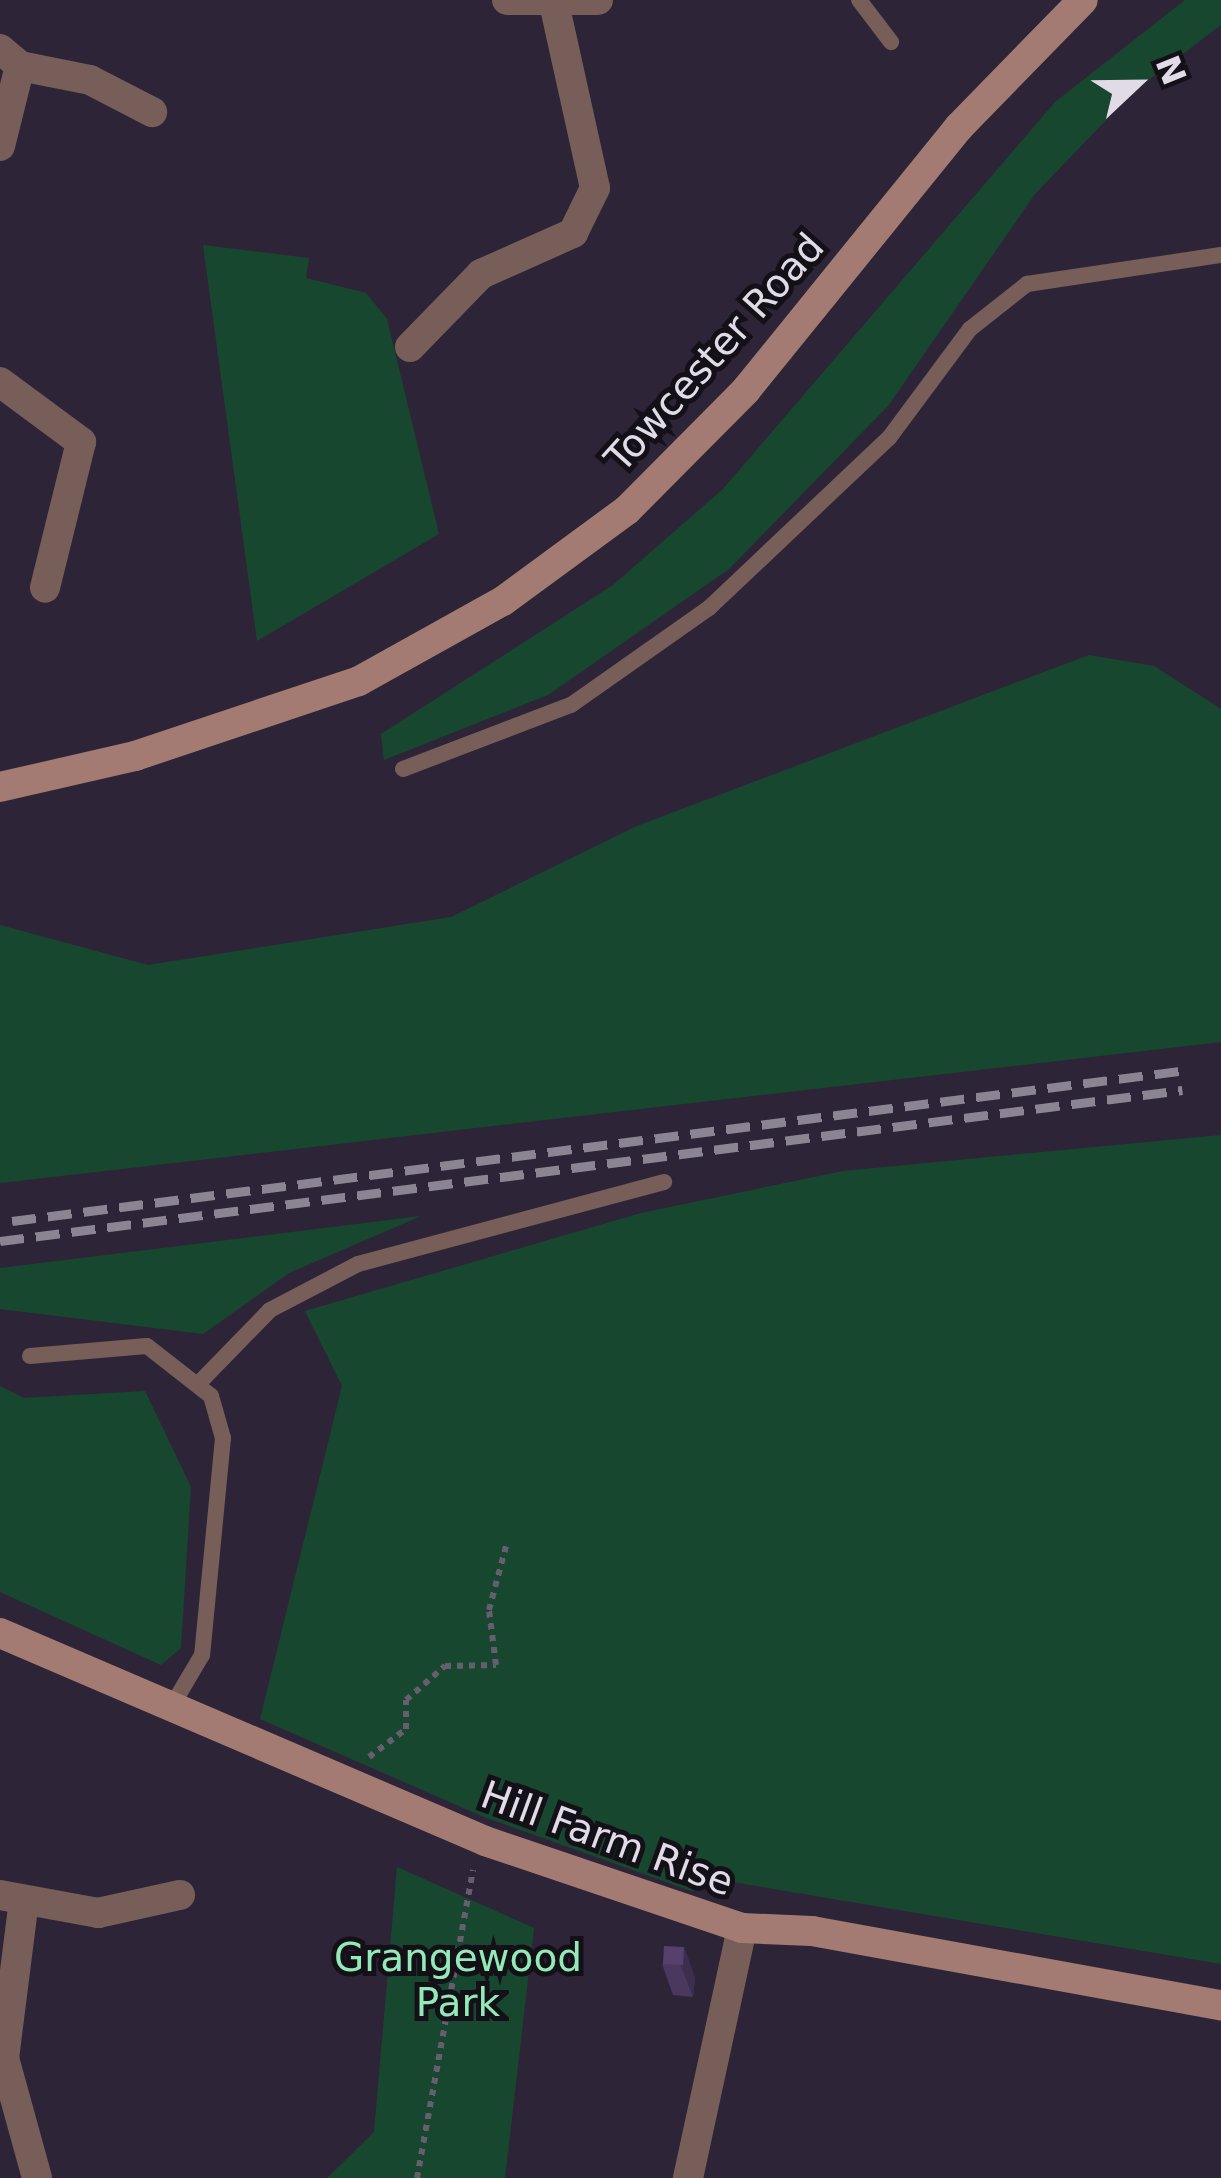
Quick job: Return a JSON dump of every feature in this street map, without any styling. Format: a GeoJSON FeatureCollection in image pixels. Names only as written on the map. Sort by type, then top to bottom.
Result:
{"type":"FeatureCollection","features":[{"type":"Feature","properties":{"kind":"street"},"geometry":{"type":"LineString","coordinates":[[507,0],[556,7],[598,0]]}},
{"type":"Feature","properties":{"kind":"street","name":"Towcester Road"},"geometry":{"type":"LineString","coordinates":[[0,787],[135,757],[359,681],[503,601],[627,510],[746,390],[959,127],[1083,0]]}},
{"type":"Feature","properties":{"kind":"street"},"geometry":{"type":"LineString","coordinates":[[410,347],[481,274],[573,233],[596,188],[556,7]]}},
{"type":"Feature","properties":{"kind":"street"},"geometry":{"type":"LineString","coordinates":[[0,146],[10,57],[90,80],[152,112]]}},
{"type":"Feature","properties":{"kind":"street"},"geometry":{"type":"LineString","coordinates":[[0,382],[80,442],[45,588]]}},
{"type":"Feature","properties":{"kind":"street","name":"Hill Farm Rise"},"geometry":{"type":"LineString","coordinates":[[0,1633],[176,1700],[485,1841],[742,1928],[812,1931],[1221,2006]]}},
{"type":"Feature","properties":{"kind":"street"},"geometry":{"type":"LineString","coordinates":[[37,2178],[4,2058],[12,1898],[98,1913],[179,1895]]}},
{"type":"Feature","properties":{"kind":"street"},"geometry":{"type":"LineString","coordinates":[[688,2178],[742,1928]]}},
{"type":"Feature","properties":{"kind":"lane"},"geometry":{"type":"LineString","coordinates":[[859,0],[891,43]]}},
{"type":"Feature","properties":{"kind":"lane"},"geometry":{"type":"LineString","coordinates":[[403,770],[571,705],[709,608],[889,439],[970,329],[1027,284],[1221,255]]}},
{"type":"Feature","properties":{"kind":"lane"},"geometry":{"type":"LineString","coordinates":[[199,1383],[270,1310],[358,1264],[664,1182]]}},
{"type":"Feature","properties":{"kind":"lane"},"geometry":{"type":"LineString","coordinates":[[30,1355],[147,1346],[199,1383],[223,1438],[202,1655],[176,1700]]}},
{"type":"Feature","properties":{"kind":"path"},"geometry":{"type":"LineString","coordinates":[[356,1781],[406,1729],[406,1700],[445,1666],[496,1665],[489,1610],[506,1546]]}},
{"type":"Feature","properties":{"kind":"path"},"geometry":{"type":"LineString","coordinates":[[417,2178],[471,1874]]}},
{"type":"Feature","properties":{"kind":"green space"},"geometry":{"type":"Polygon","coordinates":[[[1185,0],[1221,0],[1221,25],[1134,91],[1035,194],[888,406],[729,569],[548,695],[384,760],[381,734],[613,585],[723,489],[1055,102],[1185,0]]]}},
{"type":"Feature","properties":{"kind":"green space"},"geometry":{"type":"Polygon","coordinates":[[[203,245],[309,258],[306,278],[366,293],[387,319],[439,534],[257,641],[203,245]]]}},
{"type":"Feature","properties":{"kind":"green space"},"geometry":{"type":"Polygon","coordinates":[[[1089,655],[1154,666],[1221,709],[1221,1042],[0,1183],[0,925],[148,965],[451,917],[637,826],[1089,655]]]}},
{"type":"Feature","properties":{"kind":"green space"},"geometry":{"type":"Polygon","coordinates":[[[1221,1135],[1221,1964],[726,1881],[691,1891],[484,1817],[260,1719],[342,1386],[305,1311],[641,1213],[843,1171],[1221,1135]]]}},
{"type":"Feature","properties":{"kind":"green space"},"geometry":{"type":"Polygon","coordinates":[[[421,1216],[289,1273],[203,1334],[0,1309],[0,1268],[421,1216]]]}},
{"type":"Feature","properties":{"kind":"green space"},"geometry":{"type":"Polygon","coordinates":[[[0,1386],[24,1398],[145,1391],[191,1487],[181,1648],[161,1665],[0,1592],[0,1386]]]}},
{"type":"Feature","properties":{"kind":"green space","name":"Grangewood Park"},"geometry":{"type":"Polygon","coordinates":[[[397,1867],[534,1928],[505,2178],[327,2178],[374,2132],[397,1867]]]}},
{"type":"Feature","properties":{"kind":"building"},"geometry":{"type":"Polygon","coordinates":[[[664,1946],[684,1947],[683,1965],[663,1964],[664,1946]]]}},
{"type":"Feature","properties":{"kind":"railway"},"geometry":{"type":"LineString","coordinates":[[12,1221],[1180,1071]]}},
{"type":"Feature","properties":{"kind":"railway"},"geometry":{"type":"LineString","coordinates":[[0,1241],[1182,1090]]}}]}
